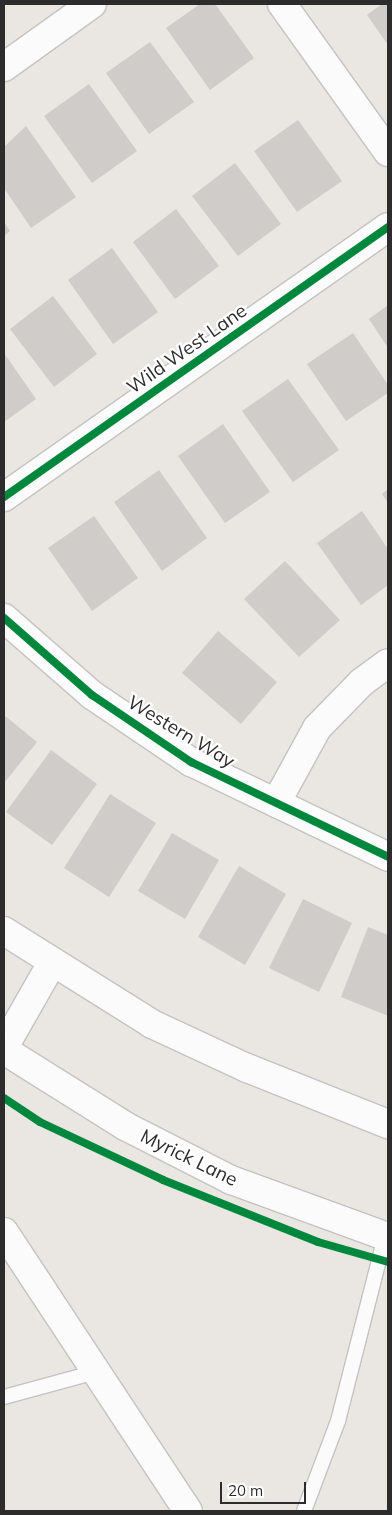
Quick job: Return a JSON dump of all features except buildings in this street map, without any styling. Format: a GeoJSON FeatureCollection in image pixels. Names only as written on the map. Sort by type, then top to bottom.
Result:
{"type":"FeatureCollection","features":[{"type":"Feature","properties":{"kind":"street"},"geometry":{"type":"LineString","coordinates":[[4,67],[92,4]]}},
{"type":"Feature","properties":{"kind":"street"},"geometry":{"type":"LineString","coordinates":[[282,4],[388,152]]}},
{"type":"Feature","properties":{"kind":"street","name":"Wild West Lane"},"geometry":{"type":"LineString","coordinates":[[4,497],[388,228]]}},
{"type":"Feature","properties":{"kind":"street","name":"Western Way"},"geometry":{"type":"LineString","coordinates":[[4,618],[92,695],[192,762],[388,857]]}},
{"type":"Feature","properties":{"kind":"street"},"geometry":{"type":"LineString","coordinates":[[276,803],[317,728],[362,682],[388,663]]}},
{"type":"Feature","properties":{"kind":"street"},"geometry":{"type":"LineString","coordinates":[[4,931],[52,963],[152,1024],[247,1068],[388,1124]]}},
{"type":"Feature","properties":{"kind":"street","name":"Myrick Lane"},"geometry":{"type":"LineString","coordinates":[[52,963],[4,1049],[125,1126],[231,1180],[387,1237]]}},
{"type":"Feature","properties":{"kind":"street"},"geometry":{"type":"LineString","coordinates":[[4,1232],[188,1511]]}},
{"type":"Feature","properties":{"kind":"lane"},"geometry":{"type":"LineString","coordinates":[[304,1511],[338,1421],[387,1237]]}},
{"type":"Feature","properties":{"kind":"lane"},"geometry":{"type":"LineString","coordinates":[[4,1397],[96,1372]]}},
{"type":"Feature","properties":{"kind":"cycle path"},"geometry":{"type":"LineString","coordinates":[[4,497],[388,227]]}},
{"type":"Feature","properties":{"kind":"cycle path"},"geometry":{"type":"LineString","coordinates":[[4,618],[92,695],[191,762],[388,857]]}},
{"type":"Feature","properties":{"kind":"cycle path"},"geometry":{"type":"LineString","coordinates":[[4,1098],[40,1122],[163,1180],[318,1242],[388,1262]]}}]}
